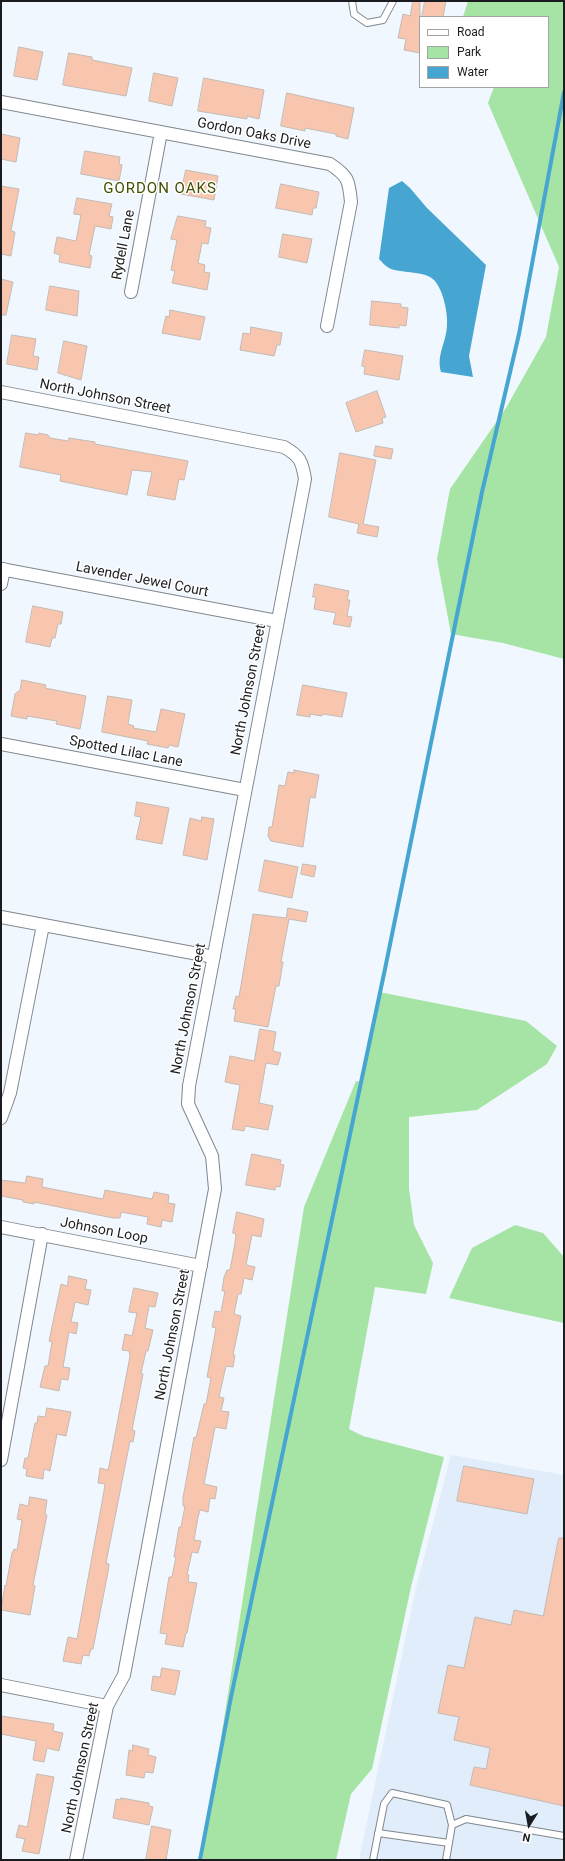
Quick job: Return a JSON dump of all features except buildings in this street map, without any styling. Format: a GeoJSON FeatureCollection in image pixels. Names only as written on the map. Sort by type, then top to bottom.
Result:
{"type":"FeatureCollection","features":[{"type":"Feature","properties":{"kind":"street","name":"Gordon Oaks Drive"},"geometry":{"type":"LineString","coordinates":[[1,102],[330,164],[340,170],[349,182],[351,202],[327,326]]}},
{"type":"Feature","properties":{"kind":"street","name":"Rydell Lane"},"geometry":{"type":"LineString","coordinates":[[131,292],[161,132]]}},
{"type":"Feature","properties":{"kind":"street","name":"North Johnson Street"},"geometry":{"type":"LineString","coordinates":[[1,392],[284,447],[297,455],[303,466],[305,479],[189,1086],[188,1104],[212,1156],[215,1170],[215,1189],[124,1675],[107,1706],[76,1860]]}},
{"type":"Feature","properties":{"kind":"street","name":"Lavender Jewel Court"},"geometry":{"type":"LineString","coordinates":[[2,569],[277,621]]}},
{"type":"Feature","properties":{"kind":"street"},"geometry":{"type":"LineString","coordinates":[[1,584],[2,569]]}},
{"type":"Feature","properties":{"kind":"street","name":"Spotted Lilac Lane"},"geometry":{"type":"LineString","coordinates":[[1,744],[245,790]]}},
{"type":"Feature","properties":{"kind":"street"},"geometry":{"type":"LineString","coordinates":[[1,918],[214,957]]}},
{"type":"Feature","properties":{"kind":"street"},"geometry":{"type":"LineString","coordinates":[[1,1118],[10,1093],[43,925]]}},
{"type":"Feature","properties":{"kind":"street","name":"Johnson Loop"},"geometry":{"type":"LineString","coordinates":[[1,1226],[201,1266]]}},
{"type":"Feature","properties":{"kind":"street"},"geometry":{"type":"LineString","coordinates":[[1,1460],[42,1234]]}},
{"type":"Feature","properties":{"kind":"street"},"geometry":{"type":"LineString","coordinates":[[1,1685],[107,1706]]}},
{"type":"Feature","properties":{"kind":"lane"},"geometry":{"type":"LineString","coordinates":[[352,1],[354,14],[367,23],[383,20],[393,1]]}},
{"type":"Feature","properties":{"kind":"lane"},"geometry":{"type":"LineString","coordinates":[[373,1860],[384,1804],[392,1793],[447,1805],[452,1825],[446,1860]]}},
{"type":"Feature","properties":{"kind":"lane"},"geometry":{"type":"LineString","coordinates":[[452,1825],[466,1819],[564,1836]]}},
{"type":"Feature","properties":{"kind":"lane"},"geometry":{"type":"LineString","coordinates":[[378,1833],[449,1843]]}},
{"type":"Feature","properties":{"kind":"shaded area"},"geometry":{"type":"Polygon","coordinates":[[[451,1455],[564,1475],[564,1860],[359,1860],[416,1588],[451,1455]]]}},
{"type":"Feature","properties":{"kind":"green space"},"geometry":{"type":"Polygon","coordinates":[[[468,1],[564,1],[564,659],[503,643],[451,634],[437,559],[450,489],[506,408],[546,337],[559,267],[488,103],[494,88],[549,88],[549,16],[463,16],[468,1]]]}},
{"type":"Feature","properties":{"kind":"green space"},"geometry":{"type":"Polygon","coordinates":[[[379,992],[526,1021],[557,1046],[547,1064],[477,1110],[409,1117],[409,1189],[414,1225],[433,1263],[426,1294],[375,1287],[349,1429],[363,1436],[444,1457],[411,1587],[372,1769],[351,1794],[336,1860],[202,1860],[304,1207],[356,1081],[361,1082],[379,992]]]}},
{"type":"Feature","properties":{"kind":"green space"},"geometry":{"type":"Polygon","coordinates":[[[515,1225],[543,1233],[564,1257],[564,1323],[449,1298],[472,1248],[515,1225]]]}},
{"type":"Feature","properties":{"kind":"water"},"geometry":{"type":"Polygon","coordinates":[[[402,181],[427,208],[486,265],[469,356],[473,377],[441,372],[440,359],[447,330],[447,319],[445,305],[438,285],[434,280],[425,275],[391,269],[379,259],[389,188],[402,181]]]}},
{"type":"Feature","properties":{"kind":"waterway"},"geometry":{"type":"LineString","coordinates":[[200,1860],[231,1697],[385,969],[482,492],[519,334],[564,92]]}},
{"type":"Feature","properties":{"kind":"district","name":"GORDON OAKS"},"geometry":{"type":"Point","coordinates":[160,189]}}]}
